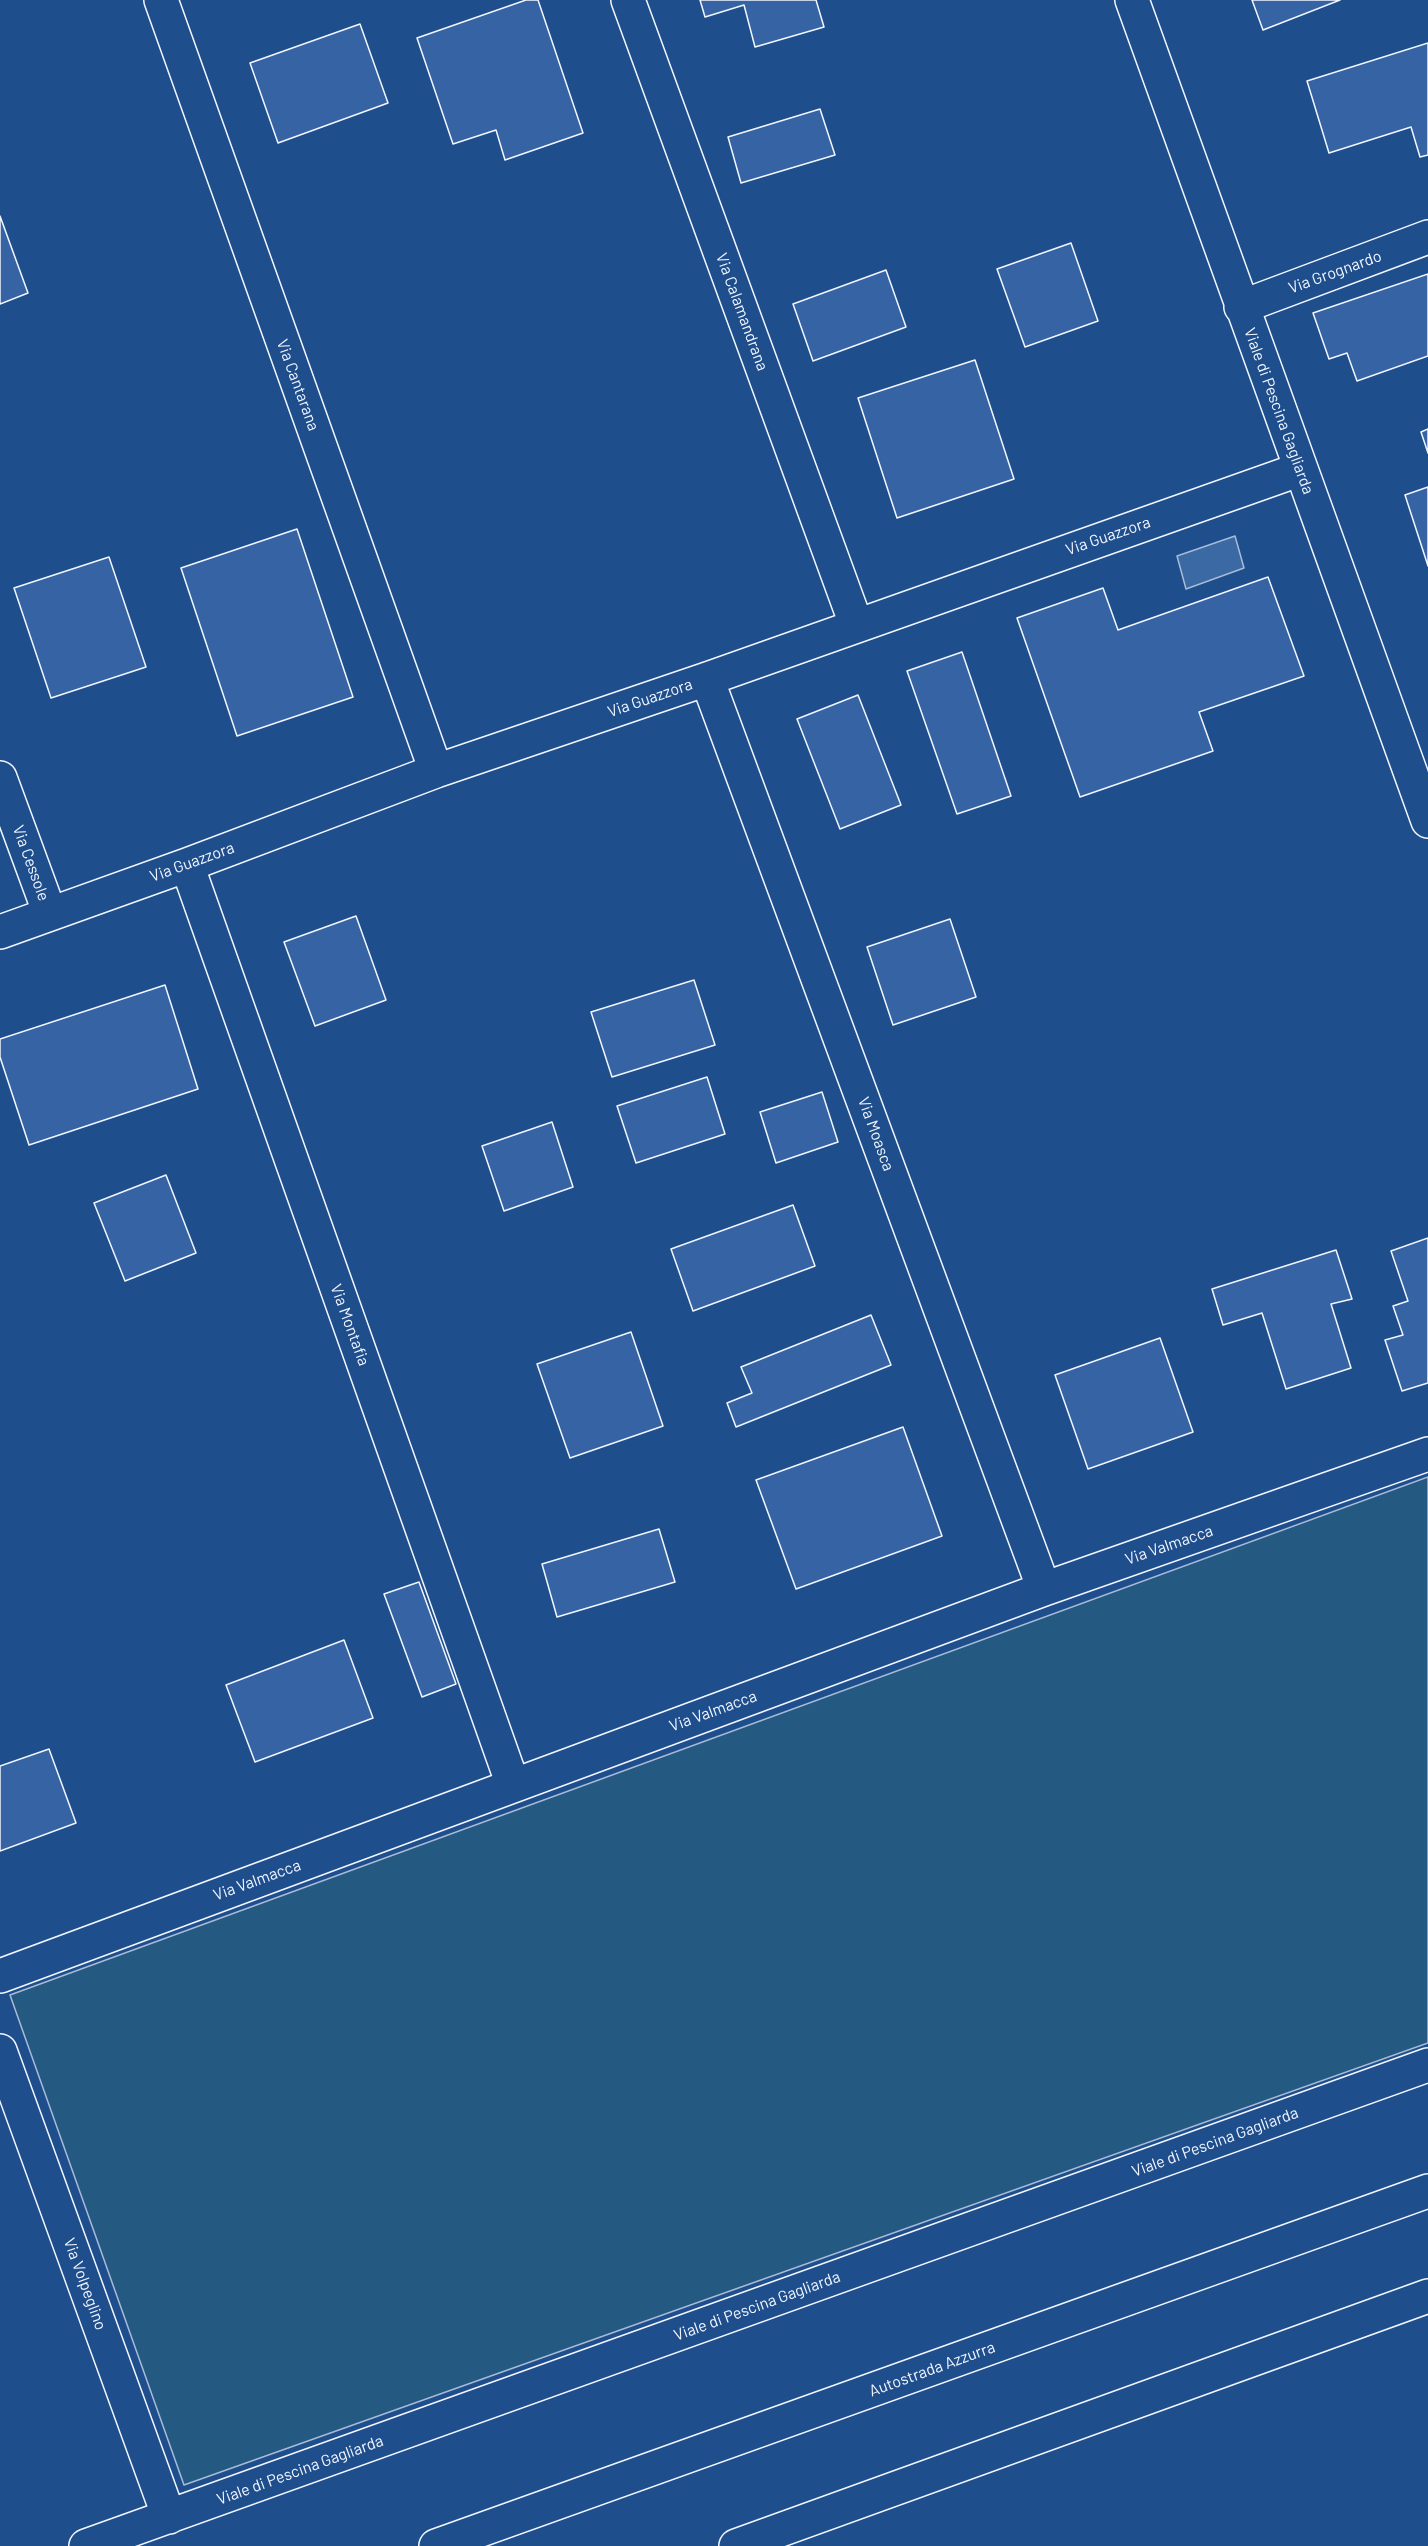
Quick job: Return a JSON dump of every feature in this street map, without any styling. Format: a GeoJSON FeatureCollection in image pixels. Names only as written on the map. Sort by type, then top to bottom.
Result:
{"type":"FeatureCollection","features":[{"type":"Feature","properties":{"kind":"main road","name":"Via Cantarana"},"geometry":{"type":"LineString","coordinates":[[160,0],[436,771]]}},
{"type":"Feature","properties":{"kind":"main road","name":"Via Calamandrana"},"geometry":{"type":"LineString","coordinates":[[628,0],[856,624]]}},
{"type":"Feature","properties":{"kind":"main road","name":"Viale di Pescina Gagliarda"},"geometry":{"type":"LineString","coordinates":[[1132,0],[1428,820]]}},
{"type":"Feature","properties":{"kind":"main road","name":"Via Grognardo"},"geometry":{"type":"LineString","coordinates":[[1241,306],[1428,237]]}},
{"type":"Feature","properties":{"kind":"main road","name":"Via Guazzora"},"geometry":{"type":"LineString","coordinates":[[0,932],[187,865],[436,771],[707,679],[856,624],[1300,469]]}},
{"type":"Feature","properties":{"kind":"main road","name":"Via Moasca"},"geometry":{"type":"LineString","coordinates":[[707,679],[1044,1589]]}},
{"type":"Feature","properties":{"kind":"main road","name":"Via Cessole"},"geometry":{"type":"LineString","coordinates":[[0,778],[50,914]]}},
{"type":"Feature","properties":{"kind":"main road","name":"Via Montafia"},"geometry":{"type":"LineString","coordinates":[[187,865],[513,1785]]}},
{"type":"Feature","properties":{"kind":"main road","name":"Via Valmacca"},"geometry":{"type":"LineString","coordinates":[[0,1976],[1044,1589],[1428,1454]]}},
{"type":"Feature","properties":{"kind":"main road","name":"Via Volpeglino"},"geometry":{"type":"LineString","coordinates":[[0,2051],[169,2517]]}},
{"type":"Feature","properties":{"kind":"main road","name":"Viale di Pescina Gagliarda"},"geometry":{"type":"LineString","coordinates":[[86,2546],[1428,2065]]}},
{"type":"Feature","properties":{"kind":"main road","name":"Autostrada Azzurra"},"geometry":{"type":"LineString","coordinates":[[436,2546],[1428,2191]]}},
{"type":"Feature","properties":{"kind":"main road"},"geometry":{"type":"LineString","coordinates":[[736,2546],[1428,2296]]}},
{"type":"Feature","properties":{"kind":"shaded area"},"geometry":{"type":"Polygon","coordinates":[[[1235,536],[1244,568],[1186,589],[1177,556],[1235,536]]]}},
{"type":"Feature","properties":{"kind":"shaded area"},"geometry":{"type":"Polygon","coordinates":[[[1428,1477],[1428,2043],[184,2485],[10,1995],[1428,1477]]]}},
{"type":"Feature","properties":{"kind":"building"},"geometry":{"type":"Polygon","coordinates":[[[526,0],[538,0],[583,133],[505,160],[496,130],[453,144],[417,38],[526,0]]]}},
{"type":"Feature","properties":{"kind":"building"},"geometry":{"type":"Polygon","coordinates":[[[700,0],[816,0],[824,27],[755,47],[744,5],[705,17],[700,0]]]}},
{"type":"Feature","properties":{"kind":"building"},"geometry":{"type":"Polygon","coordinates":[[[1252,0],[1340,0],[1263,30],[1252,0]]]}},
{"type":"Feature","properties":{"kind":"building"},"geometry":{"type":"Polygon","coordinates":[[[360,24],[388,103],[278,143],[250,63],[360,24]]]}},
{"type":"Feature","properties":{"kind":"building"},"geometry":{"type":"Polygon","coordinates":[[[1428,43],[1428,155],[1420,157],[1411,127],[1329,153],[1307,81],[1428,43]]]}},
{"type":"Feature","properties":{"kind":"building"},"geometry":{"type":"Polygon","coordinates":[[[820,109],[835,155],[741,183],[728,137],[820,109]]]}},
{"type":"Feature","properties":{"kind":"building"},"geometry":{"type":"Polygon","coordinates":[[[0,216],[28,293],[0,304],[0,216]]]}},
{"type":"Feature","properties":{"kind":"building"},"geometry":{"type":"Polygon","coordinates":[[[1071,243],[1098,321],[1025,347],[997,269],[1071,243]]]}},
{"type":"Feature","properties":{"kind":"building"},"geometry":{"type":"Polygon","coordinates":[[[886,270],[906,327],[813,361],[793,304],[886,270]]]}},
{"type":"Feature","properties":{"kind":"building"},"geometry":{"type":"Polygon","coordinates":[[[1428,274],[1428,356],[1357,381],[1347,353],[1329,359],[1313,313],[1428,274]]]}},
{"type":"Feature","properties":{"kind":"building"},"geometry":{"type":"Polygon","coordinates":[[[975,360],[1014,479],[897,518],[858,398],[975,360]]]}},
{"type":"Feature","properties":{"kind":"building"},"geometry":{"type":"Polygon","coordinates":[[[1428,429],[1428,453],[1421,432],[1428,429]]]}},
{"type":"Feature","properties":{"kind":"building"},"geometry":{"type":"Polygon","coordinates":[[[1428,487],[1428,566],[1405,495],[1428,487]]]}},
{"type":"Feature","properties":{"kind":"building"},"geometry":{"type":"Polygon","coordinates":[[[297,529],[353,697],[237,736],[181,568],[297,529]]]}},
{"type":"Feature","properties":{"kind":"building"},"geometry":{"type":"Polygon","coordinates":[[[109,557],[146,667],[51,698],[14,588],[109,557]]]}},
{"type":"Feature","properties":{"kind":"building"},"geometry":{"type":"Polygon","coordinates":[[[1268,577],[1304,676],[1199,712],[1213,751],[1080,797],[1017,618],[1103,588],[1118,630],[1268,577]]]}},
{"type":"Feature","properties":{"kind":"building"},"geometry":{"type":"Polygon","coordinates":[[[962,652],[1011,796],[957,814],[907,671],[962,652]]]}},
{"type":"Feature","properties":{"kind":"building"},"geometry":{"type":"Polygon","coordinates":[[[858,695],[901,805],[840,829],[797,719],[858,695]]]}},
{"type":"Feature","properties":{"kind":"building"},"geometry":{"type":"Polygon","coordinates":[[[356,916],[386,1000],[315,1026],[284,942],[356,916]]]}},
{"type":"Feature","properties":{"kind":"building"},"geometry":{"type":"Polygon","coordinates":[[[950,919],[976,997],[893,1025],[867,947],[950,919]]]}},
{"type":"Feature","properties":{"kind":"building"},"geometry":{"type":"Polygon","coordinates":[[[694,980],[715,1045],[612,1077],[591,1012],[694,980]]]}},
{"type":"Feature","properties":{"kind":"building"},"geometry":{"type":"Polygon","coordinates":[[[165,985],[198,1089],[29,1145],[0,1057],[0,1039],[165,985]]]}},
{"type":"Feature","properties":{"kind":"building"},"geometry":{"type":"Polygon","coordinates":[[[707,1077],[725,1134],[636,1163],[617,1106],[707,1077]]]}},
{"type":"Feature","properties":{"kind":"building"},"geometry":{"type":"Polygon","coordinates":[[[822,1092],[838,1142],[776,1163],[760,1112],[822,1092]]]}},
{"type":"Feature","properties":{"kind":"building"},"geometry":{"type":"Polygon","coordinates":[[[552,1122],[573,1187],[504,1211],[482,1146],[552,1122]]]}},
{"type":"Feature","properties":{"kind":"building"},"geometry":{"type":"Polygon","coordinates":[[[166,1175],[196,1253],[125,1281],[94,1203],[166,1175]]]}},
{"type":"Feature","properties":{"kind":"building"},"geometry":{"type":"Polygon","coordinates":[[[793,1205],[815,1266],[693,1311],[671,1249],[793,1205]]]}},
{"type":"Feature","properties":{"kind":"building"},"geometry":{"type":"Polygon","coordinates":[[[1428,1238],[1428,1383],[1402,1391],[1385,1340],[1403,1335],[1393,1306],[1408,1301],[1391,1251],[1428,1238]]]}},
{"type":"Feature","properties":{"kind":"building"},"geometry":{"type":"Polygon","coordinates":[[[1336,1250],[1352,1299],[1331,1304],[1351,1368],[1286,1389],[1262,1313],[1223,1325],[1212,1289],[1336,1250]]]}},
{"type":"Feature","properties":{"kind":"building"},"geometry":{"type":"Polygon","coordinates":[[[871,1315],[891,1365],[736,1427],[727,1403],[752,1393],[741,1367],[871,1315]]]}},
{"type":"Feature","properties":{"kind":"building"},"geometry":{"type":"Polygon","coordinates":[[[631,1332],[663,1426],[570,1458],[537,1364],[631,1332]]]}},
{"type":"Feature","properties":{"kind":"building"},"geometry":{"type":"Polygon","coordinates":[[[1160,1338],[1193,1432],[1088,1469],[1055,1375],[1160,1338]]]}},
{"type":"Feature","properties":{"kind":"building"},"geometry":{"type":"Polygon","coordinates":[[[903,1427],[942,1536],[796,1589],[756,1480],[903,1427]]]}},
{"type":"Feature","properties":{"kind":"building"},"geometry":{"type":"Polygon","coordinates":[[[659,1529],[675,1582],[557,1617],[542,1564],[659,1529]]]}},
{"type":"Feature","properties":{"kind":"building"},"geometry":{"type":"Polygon","coordinates":[[[419,1582],[456,1684],[422,1697],[384,1594],[419,1582]]]}},
{"type":"Feature","properties":{"kind":"building"},"geometry":{"type":"Polygon","coordinates":[[[344,1640],[373,1718],[255,1762],[226,1685],[344,1640]]]}},
{"type":"Feature","properties":{"kind":"building"},"geometry":{"type":"Polygon","coordinates":[[[49,1749],[76,1823],[0,1851],[0,1766],[49,1749]]]}}]}
